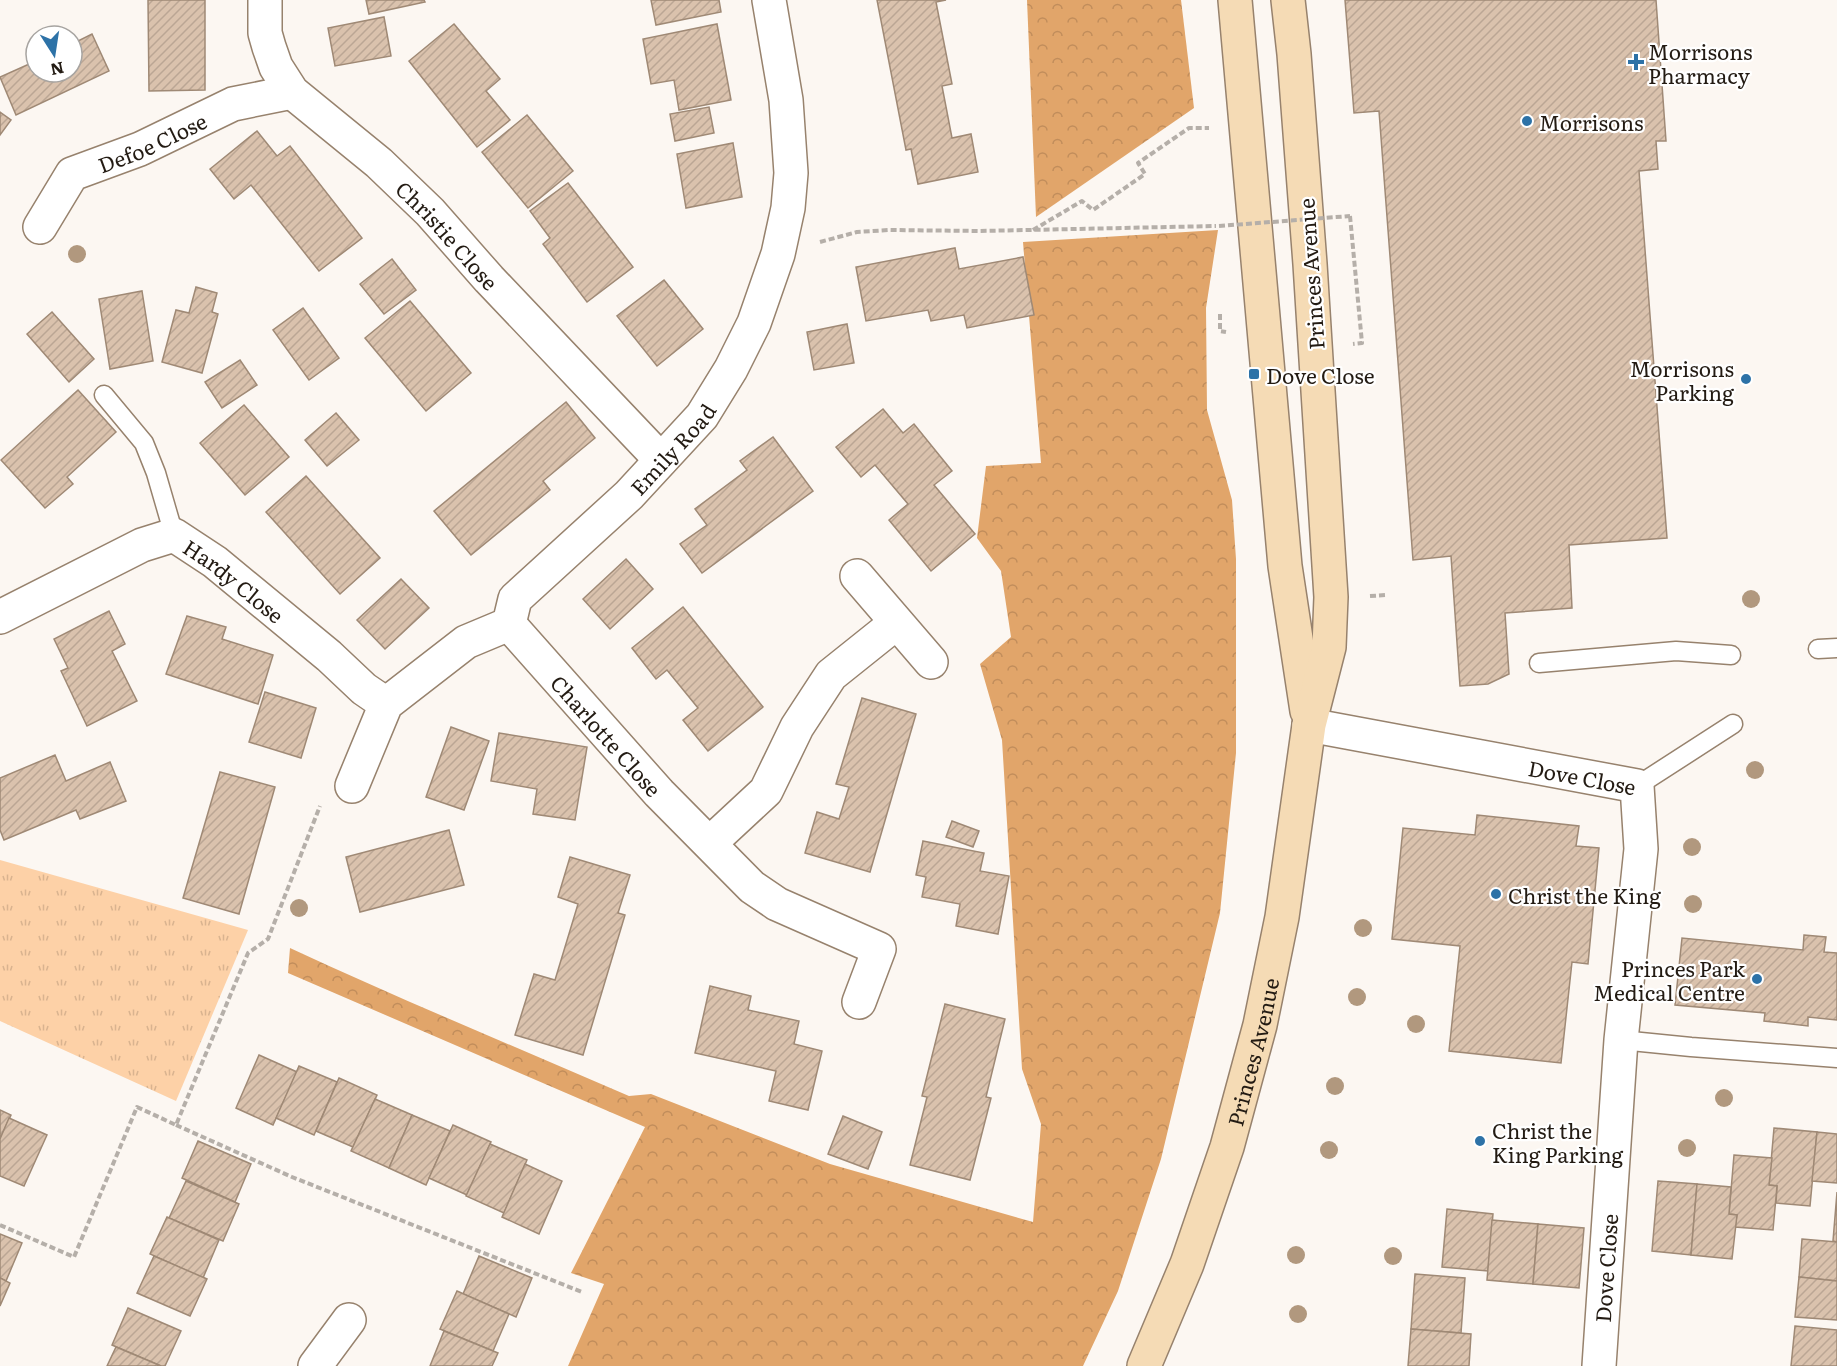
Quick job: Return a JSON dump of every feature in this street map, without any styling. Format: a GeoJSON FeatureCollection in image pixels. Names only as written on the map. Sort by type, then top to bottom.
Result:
{"type":"FeatureCollection","features":[{"type":"Feature","properties":{"kind":"street","name":"Christie Close"},"geometry":{"type":"LineString","coordinates":[[266,0],[265,33],[276,67],[292,92],[379,163],[430,212],[497,287],[661,460]]}},
{"type":"Feature","properties":{"kind":"street","name":"Emily Road"},"geometry":{"type":"LineString","coordinates":[[509,624],[515,599],[629,495],[702,416],[727,377],[754,323],[778,254],[788,207],[791,172],[786,100],[769,0]]}},
{"type":"Feature","properties":{"kind":"street","name":"Princes Avenue"},"geometry":{"type":"LineString","coordinates":[[1234,0],[1285,566],[1309,725]]}},
{"type":"Feature","properties":{"kind":"street","name":"Princes Avenue"},"geometry":{"type":"LineString","coordinates":[[1144,1366],[1187,1264],[1227,1147],[1260,1025],[1282,917],[1309,725],[1329,647],[1331,597],[1307,229],[1288,0]]}},
{"type":"Feature","properties":{"kind":"street","name":"Defoe Close"},"geometry":{"type":"LineString","coordinates":[[40,227],[72,174],[140,149],[233,104],[292,92]]}},
{"type":"Feature","properties":{"kind":"street","name":"Hardy Close"},"geometry":{"type":"LineString","coordinates":[[0,617],[142,545],[174,535],[215,562],[329,656],[364,689],[386,704]]}},
{"type":"Feature","properties":{"kind":"street"},"geometry":{"type":"LineString","coordinates":[[857,576],[931,662]]}},
{"type":"Feature","properties":{"kind":"street"},"geometry":{"type":"LineString","coordinates":[[710,843],[766,791],[797,727],[831,675],[896,623]]}},
{"type":"Feature","properties":{"kind":"street"},"geometry":{"type":"LineString","coordinates":[[352,786],[386,704],[466,642],[509,624]]}},
{"type":"Feature","properties":{"kind":"street","name":"Charlotte Close"},"geometry":{"type":"LineString","coordinates":[[509,624],[659,793],[752,886],[777,904],[879,949],[859,1002]]}},
{"type":"Feature","properties":{"kind":"street","name":"Dove Close"},"geometry":{"type":"LineString","coordinates":[[1309,725],[1637,786],[1641,849],[1620,1040],[1599,1366]]}},
{"type":"Feature","properties":{"kind":"street"},"geometry":{"type":"LineString","coordinates":[[315,1366],[349,1320]]}},
{"type":"Feature","properties":{"kind":"lane"},"geometry":{"type":"LineString","coordinates":[[104,395],[144,443],[156,473],[174,535]]}},
{"type":"Feature","properties":{"kind":"lane"},"geometry":{"type":"LineString","coordinates":[[1818,650],[1837,648]]}},
{"type":"Feature","properties":{"kind":"lane"},"geometry":{"type":"LineString","coordinates":[[1539,663],[1676,651],[1731,655]]}},
{"type":"Feature","properties":{"kind":"lane"},"geometry":{"type":"LineString","coordinates":[[1637,786],[1733,724]]}},
{"type":"Feature","properties":{"kind":"lane"},"geometry":{"type":"LineString","coordinates":[[1620,1040],[1837,1058]]}},
{"type":"Feature","properties":{"kind":"path"},"geometry":{"type":"LineString","coordinates":[[1032,230],[1082,201],[1093,210],[1145,174],[1138,163],[1189,128],[1211,128]]}},
{"type":"Feature","properties":{"kind":"path"},"geometry":{"type":"LineString","coordinates":[[778,254],[857,232],[927,229],[1032,230],[1220,226],[1350,216],[1362,343]]}},
{"type":"Feature","properties":{"kind":"path"},"geometry":{"type":"LineString","coordinates":[[1234,224],[1237,235]]}},
{"type":"Feature","properties":{"kind":"path"},"geometry":{"type":"LineString","coordinates":[[176,1125],[248,953],[268,939],[323,799],[352,786]]}},
{"type":"Feature","properties":{"kind":"path"},"geometry":{"type":"LineString","coordinates":[[0,1225],[74,1257],[137,1107],[292,1177],[582,1292]]}},
{"type":"Feature","properties":{"kind":"green space"},"geometry":{"type":"Polygon","coordinates":[[[1027,0],[1181,0],[1194,108],[1036,217],[1027,0]]]}},
{"type":"Feature","properties":{"kind":"green space"},"geometry":{"type":"Polygon","coordinates":[[[1218,230],[1206,308],[1207,410],[1232,500],[1236,559],[1236,753],[1220,913],[1161,1159],[1118,1291],[1083,1366],[568,1366],[604,1284],[571,1273],[645,1127],[288,973],[290,948],[629,1096],[651,1094],[830,1164],[1033,1222],[1041,1124],[1022,1069],[1002,740],[980,664],[1011,637],[1001,571],[977,538],[986,466],[1041,463],[1023,242],[1218,230]]]}},
{"type":"Feature","properties":{"kind":"green space"},"geometry":{"type":"Polygon","coordinates":[[[0,860],[248,930],[176,1101],[0,1021],[0,860]]]}},
{"type":"Feature","properties":{"kind":"building"},"geometry":{"type":"Polygon","coordinates":[[[148,0],[205,0],[205,90],[149,91],[148,0]]]}},
{"type":"Feature","properties":{"kind":"building"},"geometry":{"type":"Polygon","coordinates":[[[366,0],[424,0],[425,2],[369,14],[366,0]]]}},
{"type":"Feature","properties":{"kind":"building"},"geometry":{"type":"Polygon","coordinates":[[[651,0],[719,0],[721,12],[656,25],[651,0]]]}},
{"type":"Feature","properties":{"kind":"building"},"geometry":{"type":"Polygon","coordinates":[[[877,0],[946,0],[936,2],[952,84],[942,86],[952,138],[971,134],[978,172],[918,184],[911,149],[906,150],[877,0]]]}},
{"type":"Feature","properties":{"kind":"building"},"geometry":{"type":"Polygon","coordinates":[[[1345,0],[1656,0],[1666,141],[1656,141],[1658,169],[1639,171],[1667,538],[1569,545],[1572,608],[1505,613],[1509,674],[1488,684],[1460,686],[1451,556],[1413,560],[1379,111],[1354,113],[1345,0]]]}},
{"type":"Feature","properties":{"kind":"building"},"geometry":{"type":"Polygon","coordinates":[[[384,17],[391,56],[335,66],[328,28],[384,17]]]}},
{"type":"Feature","properties":{"kind":"building"},"geometry":{"type":"Polygon","coordinates":[[[454,24],[500,79],[486,91],[510,120],[477,147],[409,61],[454,24]]]}},
{"type":"Feature","properties":{"kind":"building"},"geometry":{"type":"Polygon","coordinates":[[[717,24],[731,100],[679,110],[674,80],[651,84],[643,39],[717,24]]]}},
{"type":"Feature","properties":{"kind":"building"},"geometry":{"type":"Polygon","coordinates":[[[92,34],[109,71],[84,83],[84,38],[92,34]]]}},
{"type":"Feature","properties":{"kind":"building"},"geometry":{"type":"Polygon","coordinates":[[[24,66],[24,84],[82,84],[16,115],[0,77],[24,66]]]}},
{"type":"Feature","properties":{"kind":"building"},"geometry":{"type":"Polygon","coordinates":[[[709,107],[714,133],[675,141],[670,114],[709,107]]]}},
{"type":"Feature","properties":{"kind":"building"},"geometry":{"type":"Polygon","coordinates":[[[0,112],[11,120],[0,135],[0,112]]]}},
{"type":"Feature","properties":{"kind":"building"},"geometry":{"type":"Polygon","coordinates":[[[527,115],[573,171],[528,208],[482,152],[527,115]]]}},
{"type":"Feature","properties":{"kind":"building"},"geometry":{"type":"Polygon","coordinates":[[[257,131],[277,156],[290,146],[362,238],[319,271],[251,185],[234,199],[210,169],[257,131]]]}},
{"type":"Feature","properties":{"kind":"building"},"geometry":{"type":"Polygon","coordinates":[[[733,143],[742,197],[686,208],[677,154],[733,143]]]}},
{"type":"Feature","properties":{"kind":"building"},"geometry":{"type":"Polygon","coordinates":[[[568,183],[633,267],[587,302],[543,244],[550,238],[530,211],[568,183]]]}},
{"type":"Feature","properties":{"kind":"building"},"geometry":{"type":"Polygon","coordinates":[[[955,248],[959,269],[1023,257],[1034,315],[967,328],[964,315],[931,321],[928,310],[866,321],[856,267],[955,248]]]}},
{"type":"Feature","properties":{"kind":"building"},"geometry":{"type":"Polygon","coordinates":[[[392,259],[416,290],[384,314],[360,284],[392,259]]]}},
{"type":"Feature","properties":{"kind":"building"},"geometry":{"type":"Polygon","coordinates":[[[664,280],[703,329],[657,366],[617,316],[664,280]]]}},
{"type":"Feature","properties":{"kind":"building"},"geometry":{"type":"Polygon","coordinates":[[[196,287],[217,293],[212,312],[218,314],[202,373],[162,362],[176,310],[189,313],[196,287]]]}},
{"type":"Feature","properties":{"kind":"building"},"geometry":{"type":"Polygon","coordinates":[[[142,291],[153,361],[110,369],[99,299],[142,291]]]}},
{"type":"Feature","properties":{"kind":"building"},"geometry":{"type":"Polygon","coordinates":[[[410,301],[471,373],[426,411],[365,338],[410,301]]]}},
{"type":"Feature","properties":{"kind":"building"},"geometry":{"type":"Polygon","coordinates":[[[303,308],[339,358],[309,380],[273,330],[303,308]]]}},
{"type":"Feature","properties":{"kind":"building"},"geometry":{"type":"Polygon","coordinates":[[[52,312],[94,359],[69,382],[27,334],[52,312]]]}},
{"type":"Feature","properties":{"kind":"building"},"geometry":{"type":"Polygon","coordinates":[[[847,324],[854,363],[814,370],[807,332],[847,324]]]}},
{"type":"Feature","properties":{"kind":"building"},"geometry":{"type":"Polygon","coordinates":[[[240,360],[257,385],[222,408],[205,382],[240,360]]]}},
{"type":"Feature","properties":{"kind":"building"},"geometry":{"type":"Polygon","coordinates":[[[78,390],[116,432],[67,477],[73,484],[45,508],[1,460],[78,390]]]}},
{"type":"Feature","properties":{"kind":"building"},"geometry":{"type":"Polygon","coordinates":[[[566,402],[595,438],[543,481],[550,490],[471,555],[434,511],[566,402]]]}},
{"type":"Feature","properties":{"kind":"building"},"geometry":{"type":"Polygon","coordinates":[[[244,405],[289,457],[245,495],[200,443],[244,405]]]}},
{"type":"Feature","properties":{"kind":"building"},"geometry":{"type":"Polygon","coordinates":[[[883,409],[903,433],[914,424],[952,471],[934,485],[975,534],[931,571],[889,520],[908,504],[875,465],[861,477],[836,447],[883,409]]]}},
{"type":"Feature","properties":{"kind":"building"},"geometry":{"type":"Polygon","coordinates":[[[336,413],[359,440],[327,466],[305,440],[336,413]]]}},
{"type":"Feature","properties":{"kind":"building"},"geometry":{"type":"Polygon","coordinates":[[[773,437],[813,491],[702,573],[680,544],[707,525],[695,509],[747,470],[740,461],[773,437]]]}},
{"type":"Feature","properties":{"kind":"building"},"geometry":{"type":"Polygon","coordinates":[[[306,476],[380,558],[340,594],[266,512],[306,476]]]}},
{"type":"Feature","properties":{"kind":"building"},"geometry":{"type":"Polygon","coordinates":[[[626,559],[653,589],[610,629],[583,599],[626,559]]]}},
{"type":"Feature","properties":{"kind":"building"},"geometry":{"type":"Polygon","coordinates":[[[401,579],[429,608],[385,649],[357,620],[401,579]]]}},
{"type":"Feature","properties":{"kind":"building"},"geometry":{"type":"Polygon","coordinates":[[[683,607],[763,707],[708,751],[683,720],[698,708],[667,670],[656,679],[632,648],[683,607]]]}},
{"type":"Feature","properties":{"kind":"building"},"geometry":{"type":"Polygon","coordinates":[[[109,611],[125,644],[112,651],[137,701],[87,726],[61,671],[68,668],[54,639],[109,611]]]}},
{"type":"Feature","properties":{"kind":"building"},"geometry":{"type":"Polygon","coordinates":[[[187,616],[226,627],[222,639],[273,655],[258,704],[166,674],[187,616]]]}},
{"type":"Feature","properties":{"kind":"building"},"geometry":{"type":"Polygon","coordinates":[[[265,692],[316,708],[301,758],[249,742],[265,692]]]}},
{"type":"Feature","properties":{"kind":"building"},"geometry":{"type":"Polygon","coordinates":[[[862,698],[916,714],[870,872],[805,853],[817,812],[839,819],[849,787],[836,784],[862,698]]]}},
{"type":"Feature","properties":{"kind":"building"},"geometry":{"type":"Polygon","coordinates":[[[451,727],[489,741],[464,810],[426,797],[451,727]]]}},
{"type":"Feature","properties":{"kind":"building"},"geometry":{"type":"Polygon","coordinates":[[[499,733],[587,747],[575,820],[533,814],[537,789],[491,781],[499,733]]]}},
{"type":"Feature","properties":{"kind":"building"},"geometry":{"type":"Polygon","coordinates":[[[55,755],[66,781],[110,762],[126,801],[80,819],[76,810],[4,840],[0,830],[0,778],[55,755]]]}},
{"type":"Feature","properties":{"kind":"building"},"geometry":{"type":"Polygon","coordinates":[[[220,772],[275,787],[239,914],[183,898],[220,772]]]}},
{"type":"Feature","properties":{"kind":"building","name":"Christ the King"},"geometry":{"type":"Polygon","coordinates":[[[1477,815],[1579,826],[1576,846],[1599,848],[1588,964],[1572,962],[1561,1063],[1449,1051],[1460,946],[1392,939],[1403,828],[1475,835],[1477,815]]]}},
{"type":"Feature","properties":{"kind":"building"},"geometry":{"type":"Polygon","coordinates":[[[952,821],[979,831],[973,847],[946,837],[952,821]]]}},
{"type":"Feature","properties":{"kind":"building"},"geometry":{"type":"Polygon","coordinates":[[[449,830],[464,885],[360,912],[346,857],[449,830]]]}},
{"type":"Feature","properties":{"kind":"building"},"geometry":{"type":"Polygon","coordinates":[[[923,841],[984,853],[980,871],[1009,876],[998,934],[956,926],[960,904],[922,897],[926,877],[916,875],[923,841]]]}},
{"type":"Feature","properties":{"kind":"building"},"geometry":{"type":"Polygon","coordinates":[[[570,857],[630,875],[618,913],[625,915],[583,1055],[515,1035],[534,974],[555,980],[578,904],[558,897],[570,857]]]}},
{"type":"Feature","properties":{"kind":"building","name":"Princes Park Medical Centre"},"geometry":{"type":"Polygon","coordinates":[[[1804,935],[1826,937],[1824,952],[1837,953],[1837,1020],[1808,1017],[1808,1026],[1764,1021],[1765,1013],[1675,1005],[1682,938],[1803,950],[1804,935]]]}},
{"type":"Feature","properties":{"kind":"building"},"geometry":{"type":"Polygon","coordinates":[[[710,986],[751,996],[748,1010],[799,1021],[794,1044],[822,1051],[808,1110],[769,1101],[776,1071],[695,1053],[710,986]]]}},
{"type":"Feature","properties":{"kind":"building"},"geometry":{"type":"Polygon","coordinates":[[[945,1004],[1005,1019],[986,1097],[991,1098],[970,1180],[910,1165],[927,1097],[922,1096],[945,1004]]]}},
{"type":"Feature","properties":{"kind":"building"},"geometry":{"type":"Polygon","coordinates":[[[259,1055],[297,1072],[273,1125],[236,1108],[259,1055]]]}},
{"type":"Feature","properties":{"kind":"building"},"geometry":{"type":"Polygon","coordinates":[[[299,1066],[337,1082],[314,1135],[276,1118],[299,1066]]]}},
{"type":"Feature","properties":{"kind":"building"},"geometry":{"type":"Polygon","coordinates":[[[339,1078],[377,1095],[353,1147],[316,1131],[339,1078]]]}},
{"type":"Feature","properties":{"kind":"building"},"geometry":{"type":"Polygon","coordinates":[[[375,1099],[412,1115],[389,1168],[351,1151],[375,1099]]]}},
{"type":"Feature","properties":{"kind":"building"},"geometry":{"type":"Polygon","coordinates":[[[0,1110],[11,1115],[0,1139],[0,1110]]]}},
{"type":"Feature","properties":{"kind":"building"},"geometry":{"type":"Polygon","coordinates":[[[412,1115],[450,1131],[426,1185],[389,1168],[412,1115]]]}},
{"type":"Feature","properties":{"kind":"building"},"geometry":{"type":"Polygon","coordinates":[[[843,1116],[882,1132],[868,1169],[828,1154],[843,1116]]]}},
{"type":"Feature","properties":{"kind":"building"},"geometry":{"type":"Polygon","coordinates":[[[9,1118],[47,1135],[24,1186],[0,1176],[0,1139],[9,1118]]]}},
{"type":"Feature","properties":{"kind":"building"},"geometry":{"type":"Polygon","coordinates":[[[453,1125],[491,1142],[467,1195],[429,1178],[453,1125]]]}},
{"type":"Feature","properties":{"kind":"building"},"geometry":{"type":"Polygon","coordinates":[[[1774,1128],[1817,1132],[1810,1206],[1776,1203],[1777,1186],[1769,1185],[1774,1128]]]}},
{"type":"Feature","properties":{"kind":"building"},"geometry":{"type":"Polygon","coordinates":[[[1817,1132],[1837,1134],[1837,1183],[1812,1181],[1817,1132]]]}},
{"type":"Feature","properties":{"kind":"building"},"geometry":{"type":"Polygon","coordinates":[[[198,1141],[251,1164],[235,1202],[182,1178],[198,1141]]]}},
{"type":"Feature","properties":{"kind":"building"},"geometry":{"type":"Polygon","coordinates":[[[490,1144],[527,1160],[504,1213],[466,1196],[490,1144]]]}},
{"type":"Feature","properties":{"kind":"building"},"geometry":{"type":"Polygon","coordinates":[[[1734,1155],[1772,1158],[1769,1185],[1777,1186],[1773,1230],[1735,1227],[1737,1215],[1729,1214],[1734,1155]]]}},
{"type":"Feature","properties":{"kind":"building"},"geometry":{"type":"Polygon","coordinates":[[[525,1164],[562,1181],[539,1234],[502,1217],[525,1164]]]}},
{"type":"Feature","properties":{"kind":"building"},"geometry":{"type":"Polygon","coordinates":[[[186,1181],[239,1204],[223,1241],[169,1218],[186,1181]]]}},
{"type":"Feature","properties":{"kind":"building"},"geometry":{"type":"Polygon","coordinates":[[[1658,1181],[1697,1184],[1691,1255],[1652,1251],[1658,1181]]]}},
{"type":"Feature","properties":{"kind":"building"},"geometry":{"type":"Polygon","coordinates":[[[1697,1184],[1731,1187],[1729,1214],[1737,1215],[1732,1259],[1691,1255],[1697,1184]]]}},
{"type":"Feature","properties":{"kind":"building"},"geometry":{"type":"Polygon","coordinates":[[[1837,1192],[1837,1242],[1833,1241],[1837,1192]]]}},
{"type":"Feature","properties":{"kind":"building"},"geometry":{"type":"Polygon","coordinates":[[[1447,1209],[1493,1214],[1488,1271],[1442,1267],[1447,1209]]]}},
{"type":"Feature","properties":{"kind":"building"},"geometry":{"type":"Polygon","coordinates":[[[167,1217],[219,1240],[203,1278],[150,1254],[167,1217]]]}},
{"type":"Feature","properties":{"kind":"building"},"geometry":{"type":"Polygon","coordinates":[[[1492,1220],[1538,1224],[1533,1284],[1487,1280],[1492,1220]]]}},
{"type":"Feature","properties":{"kind":"building"},"geometry":{"type":"Polygon","coordinates":[[[1538,1224],[1584,1228],[1579,1288],[1533,1284],[1538,1224]]]}},
{"type":"Feature","properties":{"kind":"building"},"geometry":{"type":"Polygon","coordinates":[[[0,1234],[22,1243],[6,1281],[0,1278],[0,1234]]]}},
{"type":"Feature","properties":{"kind":"building"},"geometry":{"type":"Polygon","coordinates":[[[1802,1239],[1837,1242],[1837,1281],[1799,1277],[1802,1239]]]}},
{"type":"Feature","properties":{"kind":"building"},"geometry":{"type":"Polygon","coordinates":[[[154,1256],[207,1279],[190,1316],[137,1293],[154,1256]]]}},
{"type":"Feature","properties":{"kind":"building"},"geometry":{"type":"Polygon","coordinates":[[[479,1256],[532,1278],[516,1317],[463,1294],[479,1256]]]}},
{"type":"Feature","properties":{"kind":"building"},"geometry":{"type":"Polygon","coordinates":[[[1415,1274],[1465,1278],[1461,1333],[1411,1329],[1415,1274]]]}},
{"type":"Feature","properties":{"kind":"building"},"geometry":{"type":"Polygon","coordinates":[[[1799,1277],[1837,1281],[1837,1320],[1795,1317],[1799,1277]]]}},
{"type":"Feature","properties":{"kind":"building"},"geometry":{"type":"Polygon","coordinates":[[[0,1278],[10,1283],[0,1306],[0,1278]]]}},
{"type":"Feature","properties":{"kind":"building"},"geometry":{"type":"Polygon","coordinates":[[[457,1291],[509,1314],[493,1351],[440,1329],[457,1291]]]}},
{"type":"Feature","properties":{"kind":"building"},"geometry":{"type":"Polygon","coordinates":[[[128,1308],[181,1331],[165,1366],[112,1345],[128,1308]]]}},
{"type":"Feature","properties":{"kind":"building"},"geometry":{"type":"Polygon","coordinates":[[[1795,1326],[1837,1330],[1837,1366],[1791,1366],[1795,1326]]]}},
{"type":"Feature","properties":{"kind":"building"},"geometry":{"type":"Polygon","coordinates":[[[1411,1329],[1471,1334],[1469,1366],[1408,1366],[1411,1329]]]}},
{"type":"Feature","properties":{"kind":"building"},"geometry":{"type":"Polygon","coordinates":[[[444,1331],[498,1353],[492,1366],[430,1366],[444,1331]]]}},
{"type":"Feature","properties":{"kind":"building"},"geometry":{"type":"Polygon","coordinates":[[[116,1347],[161,1366],[107,1366],[116,1347]]]}},
{"type":"Feature","properties":{"kind":"place","name":"Morrisons Pharmacy"},"geometry":{"type":"Point","coordinates":[1636,62]}},
{"type":"Feature","properties":{"kind":"place","name":"Morrisons"},"geometry":{"type":"Point","coordinates":[1527,121]}},
{"type":"Feature","properties":{"kind":"place","name":"Dove Close"},"geometry":{"type":"Point","coordinates":[1254,374]}},
{"type":"Feature","properties":{"kind":"place","name":"Morrisons Parking"},"geometry":{"type":"Point","coordinates":[1746,379]}},
{"type":"Feature","properties":{"kind":"place","name":"Christ the King"},"geometry":{"type":"Point","coordinates":[1496,894]}},
{"type":"Feature","properties":{"kind":"place","name":"Princes Park Medical Centre"},"geometry":{"type":"Point","coordinates":[1757,979]}},
{"type":"Feature","properties":{"kind":"place","name":"Christ the King Parking"},"geometry":{"type":"Point","coordinates":[1480,1141]}}]}
